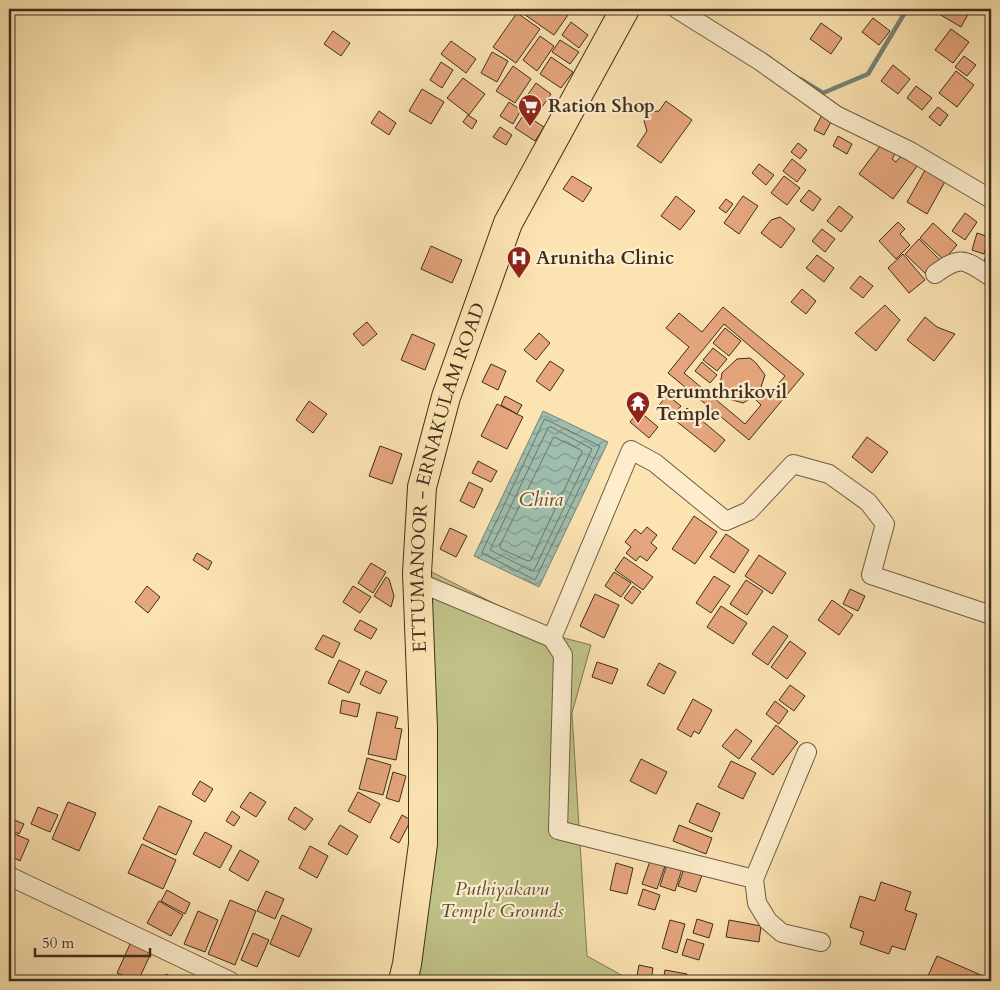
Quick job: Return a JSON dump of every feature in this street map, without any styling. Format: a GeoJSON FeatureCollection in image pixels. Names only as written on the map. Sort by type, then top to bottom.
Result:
{"type":"FeatureCollection","features":[{"type":"Feature","properties":{"kind":"main road","name":"ETTUMANOOR - ERNAKULAM ROAD"},"geometry":{"type":"LineString","coordinates":[[402,981],[407,964],[423,844],[423,729],[418,582],[422,487],[443,405],[470,325],[508,224],[624,9]]}},
{"type":"Feature","properties":{"kind":"street"},"geometry":{"type":"LineString","coordinates":[[677,9],[760,61],[836,115],[910,150],[991,199]]}},
{"type":"Feature","properties":{"kind":"street"},"geometry":{"type":"LineString","coordinates":[[935,274],[951,262],[963,261],[991,277]]}},
{"type":"Feature","properties":{"kind":"street"},"geometry":{"type":"LineString","coordinates":[[552,638],[631,450],[655,463],[726,521],[749,512],[793,464],[829,474],[868,502],[886,524],[871,575],[991,615]]}},
{"type":"Feature","properties":{"kind":"street"},"geometry":{"type":"LineString","coordinates":[[418,582],[552,638],[563,655],[558,830],[754,879]]}},
{"type":"Feature","properties":{"kind":"street"},"geometry":{"type":"LineString","coordinates":[[807,752],[754,879],[757,903],[768,921],[782,933],[821,942]]}},
{"type":"Feature","properties":{"kind":"street"},"geometry":{"type":"LineString","coordinates":[[9,876],[230,981]]}},
{"type":"Feature","properties":{"kind":"green space","name":"Puthiyakavu Temple Grounds"},"geometry":{"type":"Polygon","coordinates":[[[424,568],[560,637],[591,645],[572,713],[587,956],[632,981],[410,981],[424,568]]]}},
{"type":"Feature","properties":{"kind":"water","name":"Chira"},"geometry":{"type":"Polygon","coordinates":[[[543,411],[608,442],[539,587],[474,556],[543,411]]]}},
{"type":"Feature","properties":{"kind":"building"},"geometry":{"type":"Polygon","coordinates":[[[523,9],[559,9],[568,15],[554,35],[521,12],[523,9]]]}},
{"type":"Feature","properties":{"kind":"building"},"geometry":{"type":"Polygon","coordinates":[[[942,9],[971,9],[961,27],[939,14],[942,9]]]}},
{"type":"Feature","properties":{"kind":"building"},"geometry":{"type":"Polygon","coordinates":[[[517,13],[540,29],[516,63],[493,47],[517,13]]]}},
{"type":"Feature","properties":{"kind":"building"},"geometry":{"type":"Polygon","coordinates":[[[873,18],[890,31],[879,45],[862,32],[873,18]]]}},
{"type":"Feature","properties":{"kind":"building"},"geometry":{"type":"Polygon","coordinates":[[[571,22],[588,35],[579,48],[562,35],[571,22]]]}},
{"type":"Feature","properties":{"kind":"building"},"geometry":{"type":"Polygon","coordinates":[[[821,23],[842,38],[831,54],[810,39],[821,23]]]}},
{"type":"Feature","properties":{"kind":"building"},"geometry":{"type":"Polygon","coordinates":[[[951,29],[969,42],[953,63],[935,50],[951,29]]]}},
{"type":"Feature","properties":{"kind":"building"},"geometry":{"type":"Polygon","coordinates":[[[333,31],[350,43],[341,56],[324,44],[333,31]]]}},
{"type":"Feature","properties":{"kind":"building"},"geometry":{"type":"Polygon","coordinates":[[[540,36],[554,46],[537,71],[523,60],[540,36]]]}},
{"type":"Feature","properties":{"kind":"building"},"geometry":{"type":"Polygon","coordinates":[[[560,40],[579,52],[570,64],[552,52],[560,40]]]}},
{"type":"Feature","properties":{"kind":"building"},"geometry":{"type":"Polygon","coordinates":[[[451,41],[476,59],[466,73],[441,54],[451,41]]]}},
{"type":"Feature","properties":{"kind":"building"},"geometry":{"type":"Polygon","coordinates":[[[492,52],[508,61],[497,82],[481,73],[492,52]]]}},
{"type":"Feature","properties":{"kind":"building"},"geometry":{"type":"Polygon","coordinates":[[[964,56],[976,65],[967,76],[955,67],[964,56]]]}},
{"type":"Feature","properties":{"kind":"building"},"geometry":{"type":"Polygon","coordinates":[[[551,57],[573,72],[561,88],[540,74],[551,57]]]}},
{"type":"Feature","properties":{"kind":"building"},"geometry":{"type":"Polygon","coordinates":[[[441,62],[453,70],[442,88],[430,80],[441,62]]]}},
{"type":"Feature","properties":{"kind":"building"},"geometry":{"type":"Polygon","coordinates":[[[893,65],[910,79],[898,94],[881,81],[893,65]]]}},
{"type":"Feature","properties":{"kind":"building"},"geometry":{"type":"Polygon","coordinates":[[[513,66],[531,79],[515,103],[496,91],[513,66]]]}},
{"type":"Feature","properties":{"kind":"building"},"geometry":{"type":"Polygon","coordinates":[[[956,71],[974,85],[957,107],[939,93],[956,71]]]}},
{"type":"Feature","properties":{"kind":"building"},"geometry":{"type":"Polygon","coordinates":[[[463,78],[485,94],[469,115],[447,98],[463,78]]]}},
{"type":"Feature","properties":{"kind":"building"},"geometry":{"type":"Polygon","coordinates":[[[536,83],[551,94],[537,114],[522,103],[536,83]]]}},
{"type":"Feature","properties":{"kind":"building"},"geometry":{"type":"Polygon","coordinates":[[[916,86],[932,98],[922,110],[907,98],[916,86]]]}},
{"type":"Feature","properties":{"kind":"building"},"geometry":{"type":"Polygon","coordinates":[[[422,89],[444,102],[431,124],[409,111],[422,89]]]}},
{"type":"Feature","properties":{"kind":"building"},"geometry":{"type":"Polygon","coordinates":[[[666,101],[692,120],[661,163],[637,146],[647,131],[644,121],[651,112],[659,111],[666,101]]]}},
{"type":"Feature","properties":{"kind":"building"},"geometry":{"type":"Polygon","coordinates":[[[509,102],[521,110],[513,124],[500,116],[509,102]]]}},
{"type":"Feature","properties":{"kind":"building"},"geometry":{"type":"Polygon","coordinates":[[[938,107],[948,115],[940,126],[929,117],[938,107]]]}},
{"type":"Feature","properties":{"kind":"building"},"geometry":{"type":"Polygon","coordinates":[[[379,111],[396,123],[389,135],[371,123],[379,111]]]}},
{"type":"Feature","properties":{"kind":"building"},"geometry":{"type":"Polygon","coordinates":[[[823,113],[833,118],[824,135],[814,130],[823,113]]]}},
{"type":"Feature","properties":{"kind":"building","name":"Ration Shop"},"geometry":{"type":"Polygon","coordinates":[[[524,114],[544,127],[535,141],[515,128],[524,114]]]}},
{"type":"Feature","properties":{"kind":"building"},"geometry":{"type":"Polygon","coordinates":[[[468,115],[477,121],[472,129],[463,122],[468,115]]]}},
{"type":"Feature","properties":{"kind":"building"},"geometry":{"type":"Polygon","coordinates":[[[500,127],[512,135],[506,145],[493,137],[500,127]]]}},
{"type":"Feature","properties":{"kind":"building"},"geometry":{"type":"Polygon","coordinates":[[[838,136],[852,144],[847,154],[833,146],[838,136]]]}},
{"type":"Feature","properties":{"kind":"building"},"geometry":{"type":"Polygon","coordinates":[[[884,141],[897,151],[892,159],[896,162],[905,151],[920,162],[893,199],[859,174],[884,141]]]}},
{"type":"Feature","properties":{"kind":"building"},"geometry":{"type":"Polygon","coordinates":[[[798,143],[807,150],[800,159],[791,152],[798,143]]]}},
{"type":"Feature","properties":{"kind":"building"},"geometry":{"type":"Polygon","coordinates":[[[792,159],[806,170],[797,182],[783,171],[792,159]]]}},
{"type":"Feature","properties":{"kind":"building"},"geometry":{"type":"Polygon","coordinates":[[[759,164],[774,175],[766,185],[752,173],[759,164]]]}},
{"type":"Feature","properties":{"kind":"building"},"geometry":{"type":"Polygon","coordinates":[[[928,165],[948,176],[927,214],[907,202],[928,165]]]}},
{"type":"Feature","properties":{"kind":"building"},"geometry":{"type":"Polygon","coordinates":[[[572,176],[592,188],[583,202],[563,189],[572,176]]]}},
{"type":"Feature","properties":{"kind":"building"},"geometry":{"type":"Polygon","coordinates":[[[784,176],[800,188],[787,205],[771,193],[784,176]]]}},
{"type":"Feature","properties":{"kind":"building"},"geometry":{"type":"Polygon","coordinates":[[[809,190],[821,199],[813,211],[800,201],[809,190]]]}},
{"type":"Feature","properties":{"kind":"building"},"geometry":{"type":"Polygon","coordinates":[[[676,196],[695,211],[680,230],[661,216],[676,196]]]}},
{"type":"Feature","properties":{"kind":"building"},"geometry":{"type":"Polygon","coordinates":[[[743,196],[758,206],[739,234],[724,223],[743,196]]]}},
{"type":"Feature","properties":{"kind":"building"},"geometry":{"type":"Polygon","coordinates":[[[726,199],[733,204],[726,213],[719,208],[726,199]]]}},
{"type":"Feature","properties":{"kind":"building"},"geometry":{"type":"Polygon","coordinates":[[[839,206],[853,217],[841,232],[827,221],[839,206]]]}},
{"type":"Feature","properties":{"kind":"building"},"geometry":{"type":"Polygon","coordinates":[[[965,213],[977,222],[965,240],[952,231],[965,213]]]}},
{"type":"Feature","properties":{"kind":"building"},"geometry":{"type":"Polygon","coordinates":[[[780,217],[795,229],[781,248],[761,233],[771,220],[780,217]]]}},
{"type":"Feature","properties":{"kind":"building"},"geometry":{"type":"Polygon","coordinates":[[[898,222],[905,229],[900,234],[910,245],[896,259],[879,241],[898,222]]]}},
{"type":"Feature","properties":{"kind":"building"},"geometry":{"type":"Polygon","coordinates":[[[933,223],[957,245],[944,260],[920,238],[933,223]]]}},
{"type":"Feature","properties":{"kind":"building"},"geometry":{"type":"Polygon","coordinates":[[[822,229],[835,239],[825,252],[812,241],[822,229]]]}},
{"type":"Feature","properties":{"kind":"building"},"geometry":{"type":"Polygon","coordinates":[[[977,233],[989,237],[984,254],[972,250],[977,233]]]}},
{"type":"Feature","properties":{"kind":"building"},"geometry":{"type":"Polygon","coordinates":[[[991,238],[991,264],[984,262],[991,238]]]}},
{"type":"Feature","properties":{"kind":"building"},"geometry":{"type":"Polygon","coordinates":[[[919,239],[942,262],[928,276],[905,254],[919,239]]]}},
{"type":"Feature","properties":{"kind":"building"},"geometry":{"type":"Polygon","coordinates":[[[431,246],[462,260],[452,283],[421,269],[431,246]]]}},
{"type":"Feature","properties":{"kind":"building"},"geometry":{"type":"Polygon","coordinates":[[[903,254],[925,280],[909,293],[888,268],[903,254]]]}},
{"type":"Feature","properties":{"kind":"building"},"geometry":{"type":"Polygon","coordinates":[[[817,255],[834,268],[824,282],[806,268],[817,255]]]}},
{"type":"Feature","properties":{"kind":"building"},"geometry":{"type":"Polygon","coordinates":[[[860,276],[873,286],[863,298],[850,288],[860,276]]]}},
{"type":"Feature","properties":{"kind":"building"},"geometry":{"type":"Polygon","coordinates":[[[802,289],[816,301],[806,314],[791,302],[802,289]]]}},
{"type":"Feature","properties":{"kind":"building"},"geometry":{"type":"Polygon","coordinates":[[[885,305],[900,320],[876,351],[855,333],[885,305]]]}},
{"type":"Feature","properties":{"kind":"building"},"geometry":{"type":"Polygon","coordinates":[[[723,307],[804,374],[749,440],[668,373],[689,347],[666,328],[679,313],[702,332],[723,307]],[[724,324],[684,373],[745,424],[761,405],[753,397],[743,403],[729,399],[719,391],[722,373],[737,359],[750,358],[765,375],[760,390],[768,396],[785,376],[724,324]]]}},
{"type":"Feature","properties":{"kind":"building"},"geometry":{"type":"Polygon","coordinates":[[[925,317],[937,327],[955,334],[934,361],[907,340],[925,317]]]}},
{"type":"Feature","properties":{"kind":"building"},"geometry":{"type":"Polygon","coordinates":[[[367,322],[377,334],[363,346],[353,334],[367,322]]]}},
{"type":"Feature","properties":{"kind":"building"},"geometry":{"type":"Polygon","coordinates":[[[725,328],[741,341],[729,356],[713,343],[725,328]]]}},
{"type":"Feature","properties":{"kind":"building"},"geometry":{"type":"Polygon","coordinates":[[[539,333],[550,343],[536,360],[524,350],[539,333]]]}},
{"type":"Feature","properties":{"kind":"building"},"geometry":{"type":"Polygon","coordinates":[[[412,334],[435,344],[425,370],[401,360],[412,334]]]}},
{"type":"Feature","properties":{"kind":"building"},"geometry":{"type":"Polygon","coordinates":[[[713,348],[727,359],[717,371],[703,360],[713,348]]]}},
{"type":"Feature","properties":{"kind":"building"},"geometry":{"type":"Polygon","coordinates":[[[550,361],[564,370],[550,391],[536,381],[550,361]]]}},
{"type":"Feature","properties":{"kind":"building"},"geometry":{"type":"Polygon","coordinates":[[[702,362],[717,375],[710,383],[695,371],[702,362]]]}},
{"type":"Feature","properties":{"kind":"building"},"geometry":{"type":"Polygon","coordinates":[[[491,364],[506,371],[498,390],[482,382],[491,364]]]}},
{"type":"Feature","properties":{"kind":"building"},"geometry":{"type":"Polygon","coordinates":[[[667,395],[681,406],[670,419],[657,408],[667,395]]]}},
{"type":"Feature","properties":{"kind":"building"},"geometry":{"type":"Polygon","coordinates":[[[505,396],[522,405],[517,414],[501,405],[505,396]]]}},
{"type":"Feature","properties":{"kind":"building"},"geometry":{"type":"Polygon","coordinates":[[[309,401],[327,414],[313,433],[296,420],[309,401]]]}},
{"type":"Feature","properties":{"kind":"building"},"geometry":{"type":"Polygon","coordinates":[[[497,404],[523,417],[507,449],[481,436],[497,404]]]}},
{"type":"Feature","properties":{"kind":"building"},"geometry":{"type":"Polygon","coordinates":[[[687,408],[725,440],[715,452],[676,421],[687,408]]]}},
{"type":"Feature","properties":{"kind":"building"},"geometry":{"type":"Polygon","coordinates":[[[639,411],[658,427],[649,438],[630,422],[639,411]]]}},
{"type":"Feature","properties":{"kind":"building"},"geometry":{"type":"Polygon","coordinates":[[[867,437],[888,452],[872,473],[852,457],[867,437]]]}},
{"type":"Feature","properties":{"kind":"building"},"geometry":{"type":"Polygon","coordinates":[[[380,446],[402,454],[392,484],[369,476],[380,446]]]}},
{"type":"Feature","properties":{"kind":"building"},"geometry":{"type":"Polygon","coordinates":[[[478,461],[497,471],[491,482],[472,473],[478,461]]]}},
{"type":"Feature","properties":{"kind":"building"},"geometry":{"type":"Polygon","coordinates":[[[469,482],[483,489],[474,508],[460,501],[469,482]]]}},
{"type":"Feature","properties":{"kind":"building"},"geometry":{"type":"Polygon","coordinates":[[[694,516],[717,532],[695,564],[672,549],[694,516]]]}},
{"type":"Feature","properties":{"kind":"building"},"geometry":{"type":"Polygon","coordinates":[[[647,527],[657,535],[651,543],[657,548],[647,561],[640,556],[636,561],[626,553],[631,547],[625,542],[635,529],[641,534],[647,527]]]}},
{"type":"Feature","properties":{"kind":"building"},"geometry":{"type":"Polygon","coordinates":[[[450,528],[467,536],[456,557],[440,549],[450,528]]]}},
{"type":"Feature","properties":{"kind":"building"},"geometry":{"type":"Polygon","coordinates":[[[726,534],[749,550],[734,573],[710,557],[726,534]]]}},
{"type":"Feature","properties":{"kind":"building"},"geometry":{"type":"Polygon","coordinates":[[[197,553],[212,562],[208,570],[193,560],[197,553]]]}},
{"type":"Feature","properties":{"kind":"building"},"geometry":{"type":"Polygon","coordinates":[[[759,555],[786,573],[772,594],[745,576],[759,555]]]}},
{"type":"Feature","properties":{"kind":"building"},"geometry":{"type":"Polygon","coordinates":[[[624,557],[653,577],[643,590],[615,570],[624,557]]]}},
{"type":"Feature","properties":{"kind":"building"},"geometry":{"type":"Polygon","coordinates":[[[371,563],[386,572],[373,593],[358,583],[371,563]]]}},
{"type":"Feature","properties":{"kind":"building"},"geometry":{"type":"Polygon","coordinates":[[[614,572],[631,583],[621,597],[605,586],[614,572]]]}},
{"type":"Feature","properties":{"kind":"building"},"geometry":{"type":"Polygon","coordinates":[[[714,576],[730,586],[711,613],[696,603],[714,576]]]}},
{"type":"Feature","properties":{"kind":"building"},"geometry":{"type":"Polygon","coordinates":[[[386,577],[389,579],[394,596],[391,607],[374,596],[386,577]]]}},
{"type":"Feature","properties":{"kind":"building"},"geometry":{"type":"Polygon","coordinates":[[[746,580],[763,591],[747,615],[730,604],[746,580]]]}},
{"type":"Feature","properties":{"kind":"building"},"geometry":{"type":"Polygon","coordinates":[[[147,586],[160,597],[148,613],[135,602],[147,586]]]}},
{"type":"Feature","properties":{"kind":"building"},"geometry":{"type":"Polygon","coordinates":[[[353,586],[371,597],[360,613],[343,602],[353,586]]]}},
{"type":"Feature","properties":{"kind":"building"},"geometry":{"type":"Polygon","coordinates":[[[633,586],[641,592],[632,604],[624,598],[633,586]]]}},
{"type":"Feature","properties":{"kind":"building"},"geometry":{"type":"Polygon","coordinates":[[[850,589],[865,596],[858,611],[843,604],[850,589]]]}},
{"type":"Feature","properties":{"kind":"building"},"geometry":{"type":"Polygon","coordinates":[[[595,594],[619,605],[604,638],[580,626],[595,594]]]}},
{"type":"Feature","properties":{"kind":"building"},"geometry":{"type":"Polygon","coordinates":[[[832,600],[853,615],[839,635],[818,620],[832,600]]]}},
{"type":"Feature","properties":{"kind":"building"},"geometry":{"type":"Polygon","coordinates":[[[721,606],[747,623],[733,644],[707,627],[721,606]]]}},
{"type":"Feature","properties":{"kind":"building"},"geometry":{"type":"Polygon","coordinates":[[[360,620],[377,629],[371,639],[354,630],[360,620]]]}},
{"type":"Feature","properties":{"kind":"building"},"geometry":{"type":"Polygon","coordinates":[[[773,626],[788,636],[768,665],[752,654],[773,626]]]}},
{"type":"Feature","properties":{"kind":"building"},"geometry":{"type":"Polygon","coordinates":[[[323,635],[340,643],[333,658],[315,649],[323,635]]]}},
{"type":"Feature","properties":{"kind":"building"},"geometry":{"type":"Polygon","coordinates":[[[790,641],[806,653],[787,679],[771,667],[790,641]]]}},
{"type":"Feature","properties":{"kind":"building"},"geometry":{"type":"Polygon","coordinates":[[[339,660],[360,670],[349,693],[328,683],[339,660]]]}},
{"type":"Feature","properties":{"kind":"building"},"geometry":{"type":"Polygon","coordinates":[[[597,662],[618,669],[612,684],[592,677],[597,662]]]}},
{"type":"Feature","properties":{"kind":"building"},"geometry":{"type":"Polygon","coordinates":[[[659,663],[676,672],[664,694],[647,685],[659,663]]]}},
{"type":"Feature","properties":{"kind":"building"},"geometry":{"type":"Polygon","coordinates":[[[366,671],[387,681],[380,694],[360,684],[366,671]]]}},
{"type":"Feature","properties":{"kind":"building"},"geometry":{"type":"Polygon","coordinates":[[[790,685],[805,696],[794,711],[779,700],[790,685]]]}},
{"type":"Feature","properties":{"kind":"building"},"geometry":{"type":"Polygon","coordinates":[[[693,699],[712,710],[699,734],[694,731],[691,737],[677,729],[693,699]]]}},
{"type":"Feature","properties":{"kind":"building"},"geometry":{"type":"Polygon","coordinates":[[[342,700],[360,704],[357,717],[340,713],[342,700]]]}},
{"type":"Feature","properties":{"kind":"building"},"geometry":{"type":"Polygon","coordinates":[[[775,701],[788,711],[779,724],[766,714],[775,701]]]}},
{"type":"Feature","properties":{"kind":"building"},"geometry":{"type":"Polygon","coordinates":[[[377,712],[398,717],[395,728],[402,729],[396,760],[368,754],[377,712]]]}},
{"type":"Feature","properties":{"kind":"building"},"geometry":{"type":"Polygon","coordinates":[[[776,725],[798,742],[773,775],[751,759],[776,725]]]}},
{"type":"Feature","properties":{"kind":"building"},"geometry":{"type":"Polygon","coordinates":[[[736,729],[752,741],[739,759],[722,746],[736,729]]]}},
{"type":"Feature","properties":{"kind":"building"},"geometry":{"type":"Polygon","coordinates":[[[367,758],[391,765],[383,795],[359,789],[367,758]]]}},
{"type":"Feature","properties":{"kind":"building"},"geometry":{"type":"Polygon","coordinates":[[[641,759],[667,772],[656,794],[630,781],[641,759]]]}},
{"type":"Feature","properties":{"kind":"building"},"geometry":{"type":"Polygon","coordinates":[[[731,761],[756,773],[743,799],[718,787],[731,761]]]}},
{"type":"Feature","properties":{"kind":"building"},"geometry":{"type":"Polygon","coordinates":[[[393,772],[406,776],[399,802],[386,798],[393,772]]]}},
{"type":"Feature","properties":{"kind":"building"},"geometry":{"type":"Polygon","coordinates":[[[200,781],[213,789],[205,802],[192,794],[200,781]]]}},
{"type":"Feature","properties":{"kind":"building"},"geometry":{"type":"Polygon","coordinates":[[[250,792],[266,802],[256,817],[240,807],[250,792]]]}},
{"type":"Feature","properties":{"kind":"building"},"geometry":{"type":"Polygon","coordinates":[[[358,792],[380,804],[370,823],[348,811],[358,792]]]}},
{"type":"Feature","properties":{"kind":"building"},"geometry":{"type":"Polygon","coordinates":[[[68,802],[96,813],[79,851],[52,839],[68,802]]]}},
{"type":"Feature","properties":{"kind":"building"},"geometry":{"type":"Polygon","coordinates":[[[697,803],[720,813],[712,832],[689,822],[697,803]]]}},
{"type":"Feature","properties":{"kind":"building"},"geometry":{"type":"Polygon","coordinates":[[[159,806],[192,821],[176,855],[143,839],[159,806]]]}},
{"type":"Feature","properties":{"kind":"building"},"geometry":{"type":"Polygon","coordinates":[[[38,807],[58,815],[50,832],[31,824],[38,807]]]}},
{"type":"Feature","properties":{"kind":"building"},"geometry":{"type":"Polygon","coordinates":[[[295,807],[313,819],[305,830],[288,819],[295,807]]]}},
{"type":"Feature","properties":{"kind":"building"},"geometry":{"type":"Polygon","coordinates":[[[232,811],[240,817],[234,826],[226,821],[232,811]]]}},
{"type":"Feature","properties":{"kind":"building"},"geometry":{"type":"Polygon","coordinates":[[[402,815],[411,820],[399,843],[390,838],[402,815]]]}},
{"type":"Feature","properties":{"kind":"building"},"geometry":{"type":"Polygon","coordinates":[[[12,819],[24,824],[19,834],[9,829],[12,819]]]}},
{"type":"Feature","properties":{"kind":"building"},"geometry":{"type":"Polygon","coordinates":[[[340,825],[358,836],[347,855],[328,844],[340,825]]]}},
{"type":"Feature","properties":{"kind":"building"},"geometry":{"type":"Polygon","coordinates":[[[679,825],[712,838],[706,854],[673,841],[679,825]]]}},
{"type":"Feature","properties":{"kind":"building"},"geometry":{"type":"Polygon","coordinates":[[[10,832],[29,840],[20,861],[9,855],[10,832]]]}},
{"type":"Feature","properties":{"kind":"building"},"geometry":{"type":"Polygon","coordinates":[[[205,832],[232,846],[220,868],[193,854],[205,832]]]}},
{"type":"Feature","properties":{"kind":"building"},"geometry":{"type":"Polygon","coordinates":[[[142,844],[176,860],[163,889],[128,873],[142,844]]]}},
{"type":"Feature","properties":{"kind":"building"},"geometry":{"type":"Polygon","coordinates":[[[310,846],[328,856],[317,878],[299,868],[310,846]]]}},
{"type":"Feature","properties":{"kind":"building"},"geometry":{"type":"Polygon","coordinates":[[[240,850],[259,861],[248,881],[229,870],[240,850]]]}},
{"type":"Feature","properties":{"kind":"building"},"geometry":{"type":"Polygon","coordinates":[[[650,861],[665,866],[657,889],[642,884],[650,861]]]}},
{"type":"Feature","properties":{"kind":"building"},"geometry":{"type":"Polygon","coordinates":[[[616,863],[633,868],[627,894],[610,890],[616,863]]]}},
{"type":"Feature","properties":{"kind":"building"},"geometry":{"type":"Polygon","coordinates":[[[667,864],[682,869],[675,891],[660,886],[667,864]]]}},
{"type":"Feature","properties":{"kind":"building"},"geometry":{"type":"Polygon","coordinates":[[[684,869],[702,875],[696,892],[678,886],[684,869]]]}},
{"type":"Feature","properties":{"kind":"building"},"geometry":{"type":"Polygon","coordinates":[[[881,882],[911,892],[905,910],[917,914],[905,950],[892,946],[889,954],[860,944],[864,932],[850,927],[860,896],[875,901],[881,882]]]}},
{"type":"Feature","properties":{"kind":"building"},"geometry":{"type":"Polygon","coordinates":[[[643,889],[660,895],[655,910],[638,905],[643,889]]]}},
{"type":"Feature","properties":{"kind":"building"},"geometry":{"type":"Polygon","coordinates":[[[167,890],[190,903],[185,914],[161,901],[167,890]]]}},
{"type":"Feature","properties":{"kind":"building"},"geometry":{"type":"Polygon","coordinates":[[[266,891],[284,899],[275,919],[257,911],[266,891]]]}},
{"type":"Feature","properties":{"kind":"building"},"geometry":{"type":"Polygon","coordinates":[[[230,900],[256,911],[235,965],[208,954],[230,900]]]}},
{"type":"Feature","properties":{"kind":"building"},"geometry":{"type":"Polygon","coordinates":[[[159,901],[183,915],[171,936],[147,923],[159,901]]]}},
{"type":"Feature","properties":{"kind":"building"},"geometry":{"type":"Polygon","coordinates":[[[198,911],[218,920],[205,952],[184,944],[198,911]]]}},
{"type":"Feature","properties":{"kind":"building"},"geometry":{"type":"Polygon","coordinates":[[[282,915],[312,929],[299,957],[270,944],[282,915]]]}},
{"type":"Feature","properties":{"kind":"building"},"geometry":{"type":"Polygon","coordinates":[[[697,919],[713,924],[709,938],[693,933],[697,919]]]}},
{"type":"Feature","properties":{"kind":"building"},"geometry":{"type":"Polygon","coordinates":[[[670,920],[685,924],[677,953],[662,948],[670,920]]]}},
{"type":"Feature","properties":{"kind":"building"},"geometry":{"type":"Polygon","coordinates":[[[729,920],[761,926],[759,942],[726,937],[729,920]]]}},
{"type":"Feature","properties":{"kind":"building"},"geometry":{"type":"Polygon","coordinates":[[[253,933],[269,940],[257,967],[241,960],[253,933]]]}},
{"type":"Feature","properties":{"kind":"building"},"geometry":{"type":"Polygon","coordinates":[[[687,939],[704,944],[699,960],[682,955],[687,939]]]}},
{"type":"Feature","properties":{"kind":"building"},"geometry":{"type":"Polygon","coordinates":[[[131,942],[152,951],[138,981],[117,973],[131,942]]]}},
{"type":"Feature","properties":{"kind":"building"},"geometry":{"type":"Polygon","coordinates":[[[937,956],[981,975],[978,981],[935,981],[927,978],[937,956]]]}},
{"type":"Feature","properties":{"kind":"building"},"geometry":{"type":"Polygon","coordinates":[[[639,965],[653,968],[651,981],[636,981],[639,965]]]}},
{"type":"Feature","properties":{"kind":"building"},"geometry":{"type":"Polygon","coordinates":[[[665,970],[687,974],[686,981],[663,981],[665,970]]]}},
{"type":"Feature","properties":{"kind":"building"},"geometry":{"type":"Polygon","coordinates":[[[166,974],[181,981],[162,981],[166,974]]]}},
{"type":"Feature","properties":{"kind":"waterway"},"geometry":{"type":"LineString","coordinates":[[800,79],[823,93],[868,74],[907,9]]}},
{"type":"Feature","properties":{"kind":"place","name":"Ration Shop"},"geometry":{"type":"Point","coordinates":[530,127]}},
{"type":"Feature","properties":{"kind":"place","name":"Arunitha Clinic"},"geometry":{"type":"Point","coordinates":[519,279]}},
{"type":"Feature","properties":{"kind":"place","name":"Perumthrikovil Temple"},"geometry":{"type":"Point","coordinates":[638,424]}}]}
